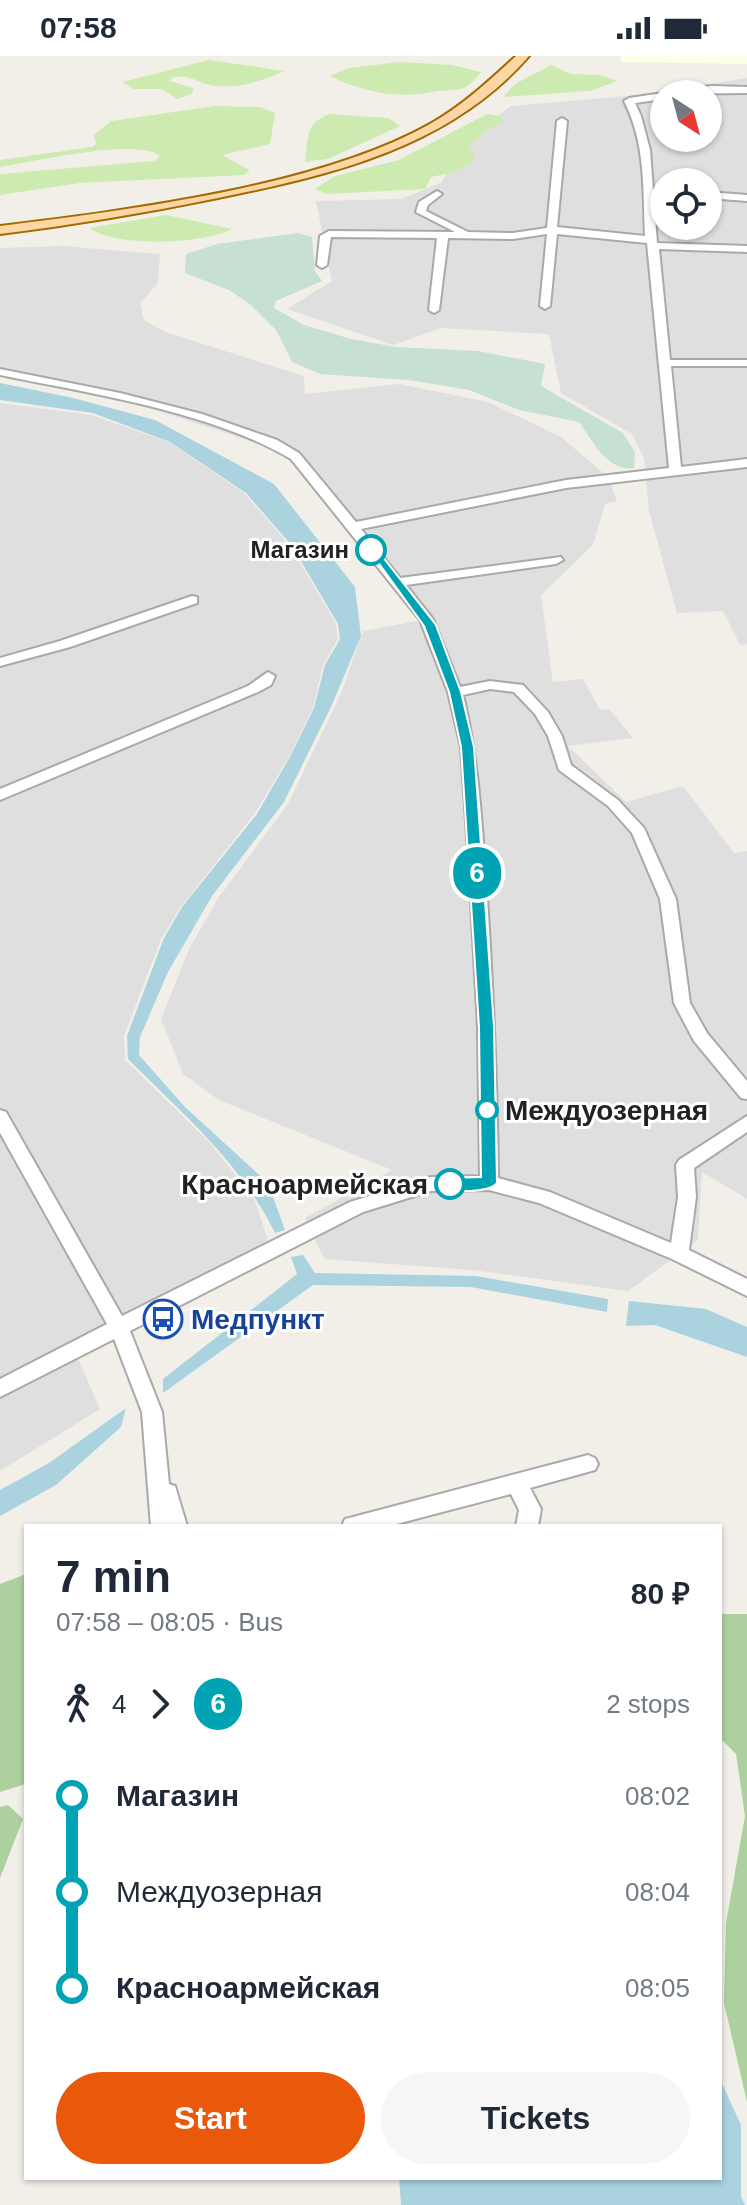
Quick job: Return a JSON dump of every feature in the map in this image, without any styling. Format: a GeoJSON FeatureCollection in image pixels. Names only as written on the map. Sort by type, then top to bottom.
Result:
{"type":"FeatureCollection","features":[{"type":"Feature","properties":{"kind":"main road"},"geometry":{"type":"LineString","coordinates":[[0,230],[141,211],[281,181],[375,153],[416,136],[462,109],[523,56]]}},
{"type":"Feature","properties":{"kind":"street"},"geometry":{"type":"LineString","coordinates":[[675,472],[667,363],[639,117],[629,101],[631,98],[711,89],[747,90]]}},
{"type":"Feature","properties":{"kind":"street"},"geometry":{"type":"LineString","coordinates":[[545,306],[562,121]]}},
{"type":"Feature","properties":{"kind":"street"},"geometry":{"type":"LineString","coordinates":[[646,189],[650,189]]}},
{"type":"Feature","properties":{"kind":"street"},"geometry":{"type":"LineString","coordinates":[[437,194],[423,204],[421,212],[469,235]]}},
{"type":"Feature","properties":{"kind":"street"},"geometry":{"type":"LineString","coordinates":[[722,196],[747,198]]}},
{"type":"Feature","properties":{"kind":"street"},"geometry":{"type":"LineString","coordinates":[[322,265],[325,236],[329,234],[524,235],[552,230],[652,243],[747,249]]}},
{"type":"Feature","properties":{"kind":"street"},"geometry":{"type":"LineString","coordinates":[[434,310],[443,235]]}},
{"type":"Feature","properties":{"kind":"street"},"geometry":{"type":"LineString","coordinates":[[667,363],[747,363]]}},
{"type":"Feature","properties":{"kind":"street"},"geometry":{"type":"LineString","coordinates":[[0,372],[116,395],[273,443],[295,456],[430,625],[455,692],[468,747],[487,1027],[489,1183]]}},
{"type":"Feature","properties":{"kind":"street"},"geometry":{"type":"LineString","coordinates":[[352,527],[494,496],[747,463]]}},
{"type":"Feature","properties":{"kind":"street"},"geometry":{"type":"LineString","coordinates":[[398,582],[556,560]]}},
{"type":"Feature","properties":{"kind":"street"},"geometry":{"type":"LineString","coordinates":[[0,662],[65,644],[192,600]]}},
{"type":"Feature","properties":{"kind":"street"},"geometry":{"type":"LineString","coordinates":[[0,795],[253,689],[266,682],[268,676]]}},
{"type":"Feature","properties":{"kind":"street"},"geometry":{"type":"LineString","coordinates":[[455,692],[490,685],[518,688],[541,712],[555,736],[564,767],[613,803],[639,831],[668,899],[682,1003],[700,1037],[747,1093]]}},
{"type":"Feature","properties":{"kind":"street"},"geometry":{"type":"LineString","coordinates":[[1,1122],[119,1328],[152,1412],[176,1524]]}},
{"type":"Feature","properties":{"kind":"street"},"geometry":{"type":"LineString","coordinates":[[679,1254],[687,1197],[685,1165],[747,1123]]}},
{"type":"Feature","properties":{"kind":"street"},"geometry":{"type":"LineString","coordinates":[[0,1389],[283,1242],[357,1207],[431,1184],[489,1183],[543,1197],[679,1254],[747,1288]]}},
{"type":"Feature","properties":{"kind":"street"},"geometry":{"type":"LineString","coordinates":[[152,1412],[162,1524]]}},
{"type":"Feature","properties":{"kind":"street"},"geometry":{"type":"LineString","coordinates":[[361,1524],[588,1464]]}},
{"type":"Feature","properties":{"kind":"street"},"geometry":{"type":"LineString","coordinates":[[517,1485],[530,1509],[527,1524]]}},
{"type":"Feature","properties":{"kind":"shaded area"},"geometry":{"type":"Polygon","coordinates":[[[621,56],[747,56],[747,64],[621,62],[621,56]]]}},
{"type":"Feature","properties":{"kind":"shaded area"},"geometry":{"type":"Polygon","coordinates":[[[747,78],[747,644],[740,645],[723,611],[677,613],[649,511],[644,458],[632,434],[561,393],[549,334],[441,328],[393,345],[287,309],[332,281],[316,201],[401,199],[441,183],[468,138],[511,106],[650,93],[650,152],[722,152],[722,82],[747,78]]]}},
{"type":"Feature","properties":{"kind":"shaded area"},"geometry":{"type":"Polygon","coordinates":[[[298,233],[312,237],[315,271],[322,281],[276,301],[274,308],[304,325],[351,339],[396,347],[478,351],[545,364],[541,386],[623,433],[635,452],[634,468],[624,468],[608,460],[579,422],[519,410],[469,390],[409,380],[320,374],[292,362],[276,330],[251,305],[229,290],[185,273],[186,254],[217,244],[298,233]]]}},
{"type":"Feature","properties":{"kind":"shaded area"},"geometry":{"type":"Polygon","coordinates":[[[63,246],[160,254],[158,283],[140,303],[144,320],[165,332],[304,376],[305,394],[399,384],[488,402],[561,437],[608,477],[617,501],[605,504],[593,545],[541,595],[553,682],[583,679],[600,710],[609,709],[633,738],[568,746],[626,802],[683,786],[734,853],[747,851],[747,1199],[702,1172],[698,1240],[628,1291],[472,1270],[324,1259],[305,1218],[392,1170],[219,1100],[183,1074],[161,1019],[189,949],[219,897],[288,804],[342,691],[363,631],[422,620],[282,451],[108,395],[0,374],[0,248],[63,246]]]}},
{"type":"Feature","properties":{"kind":"shaded area"},"geometry":{"type":"Polygon","coordinates":[[[0,403],[91,415],[169,442],[244,493],[291,547],[336,624],[338,639],[323,665],[313,708],[290,755],[255,813],[180,908],[161,939],[124,1036],[125,1060],[209,1142],[254,1198],[268,1240],[73,1347],[100,1409],[0,1471],[0,403]]]}},
{"type":"Feature","properties":{"kind":"green space"},"geometry":{"type":"Polygon","coordinates":[[[209,60],[285,71],[233,86],[215,86],[184,77],[172,78],[169,81],[193,88],[192,94],[177,99],[162,89],[134,89],[122,82],[209,60]]]}},
{"type":"Feature","properties":{"kind":"green space"},"geometry":{"type":"Polygon","coordinates":[[[399,62],[452,65],[481,72],[470,84],[460,89],[407,95],[367,90],[330,76],[349,68],[399,62]]]}},
{"type":"Feature","properties":{"kind":"green space"},"geometry":{"type":"Polygon","coordinates":[[[551,65],[571,74],[600,75],[617,81],[590,91],[503,97],[515,84],[551,65]]]}},
{"type":"Feature","properties":{"kind":"green space"},"geometry":{"type":"Polygon","coordinates":[[[215,106],[260,107],[275,113],[270,144],[222,155],[248,169],[249,172],[244,175],[80,183],[0,195],[0,174],[154,161],[160,156],[130,149],[83,152],[0,167],[0,160],[92,147],[96,144],[94,135],[111,121],[215,106]]]}},
{"type":"Feature","properties":{"kind":"green space"},"geometry":{"type":"Polygon","coordinates":[[[330,114],[388,118],[400,126],[328,159],[305,162],[309,132],[316,122],[330,114]]]}},
{"type":"Feature","properties":{"kind":"green space"},"geometry":{"type":"Polygon","coordinates":[[[487,114],[499,116],[504,122],[485,131],[469,146],[475,157],[473,162],[455,172],[431,177],[425,189],[327,194],[315,189],[335,176],[399,160],[487,114]]]}},
{"type":"Feature","properties":{"kind":"green space"},"geometry":{"type":"Polygon","coordinates":[[[166,215],[232,229],[201,238],[160,242],[119,239],[89,228],[166,215]]]}},
{"type":"Feature","properties":{"kind":"green space"},"geometry":{"type":"Polygon","coordinates":[[[24,1575],[24,1785],[0,1792],[0,1584],[24,1575]]]}},
{"type":"Feature","properties":{"kind":"green space"},"geometry":{"type":"Polygon","coordinates":[[[722,1614],[747,1614],[747,2102],[724,2003],[726,1923],[745,1816],[736,1754],[722,1740],[722,1614]]]}},
{"type":"Feature","properties":{"kind":"green space"},"geometry":{"type":"Polygon","coordinates":[[[8,1805],[23,1819],[0,1878],[0,1807],[8,1805]]]}},
{"type":"Feature","properties":{"kind":"water"},"geometry":{"type":"Polygon","coordinates":[[[0,383],[155,420],[274,484],[355,587],[361,636],[331,707],[284,802],[212,896],[168,972],[140,1037],[139,1055],[185,1107],[268,1183],[285,1230],[275,1233],[228,1161],[128,1059],[127,1036],[164,938],[182,907],[257,814],[291,755],[314,708],[325,665],[340,639],[338,624],[292,546],[246,493],[170,442],[93,413],[0,400],[0,383]]]}},
{"type":"Feature","properties":{"kind":"water"},"geometry":{"type":"Polygon","coordinates":[[[303,1255],[315,1273],[476,1276],[608,1299],[607,1312],[471,1287],[313,1285],[163,1393],[163,1379],[297,1274],[291,1257],[303,1255]]]}},
{"type":"Feature","properties":{"kind":"water"},"geometry":{"type":"Polygon","coordinates":[[[629,1301],[706,1309],[747,1327],[747,1357],[655,1325],[626,1326],[629,1301]]]}},
{"type":"Feature","properties":{"kind":"water"},"geometry":{"type":"Polygon","coordinates":[[[126,1408],[121,1427],[56,1485],[0,1516],[0,1490],[49,1463],[126,1408]]]}},
{"type":"Feature","properties":{"kind":"water"},"geometry":{"type":"Polygon","coordinates":[[[722,2083],[741,2125],[741,2197],[745,2205],[401,2205],[399,2180],[722,2180],[722,2083]]]}},
{"type":"Feature","properties":{"kind":"bus line","name":"6"},"geometry":{"type":"LineString","coordinates":[[371,550],[430,625],[455,692],[468,747],[487,1027],[489,1183],[450,1184]]}},
{"type":"Feature","properties":{"kind":"place","name":"Магазин"},"geometry":{"type":"Point","coordinates":[371,550]}},
{"type":"Feature","properties":{"kind":"place","name":"Междуозерная"},"geometry":{"type":"Point","coordinates":[487,1110]}},
{"type":"Feature","properties":{"kind":"place","name":"Красноармейская"},"geometry":{"type":"Point","coordinates":[450,1184]}},
{"type":"Feature","properties":{"kind":"place","name":"Медпункт"},"geometry":{"type":"Point","coordinates":[163,1319]}}]}
